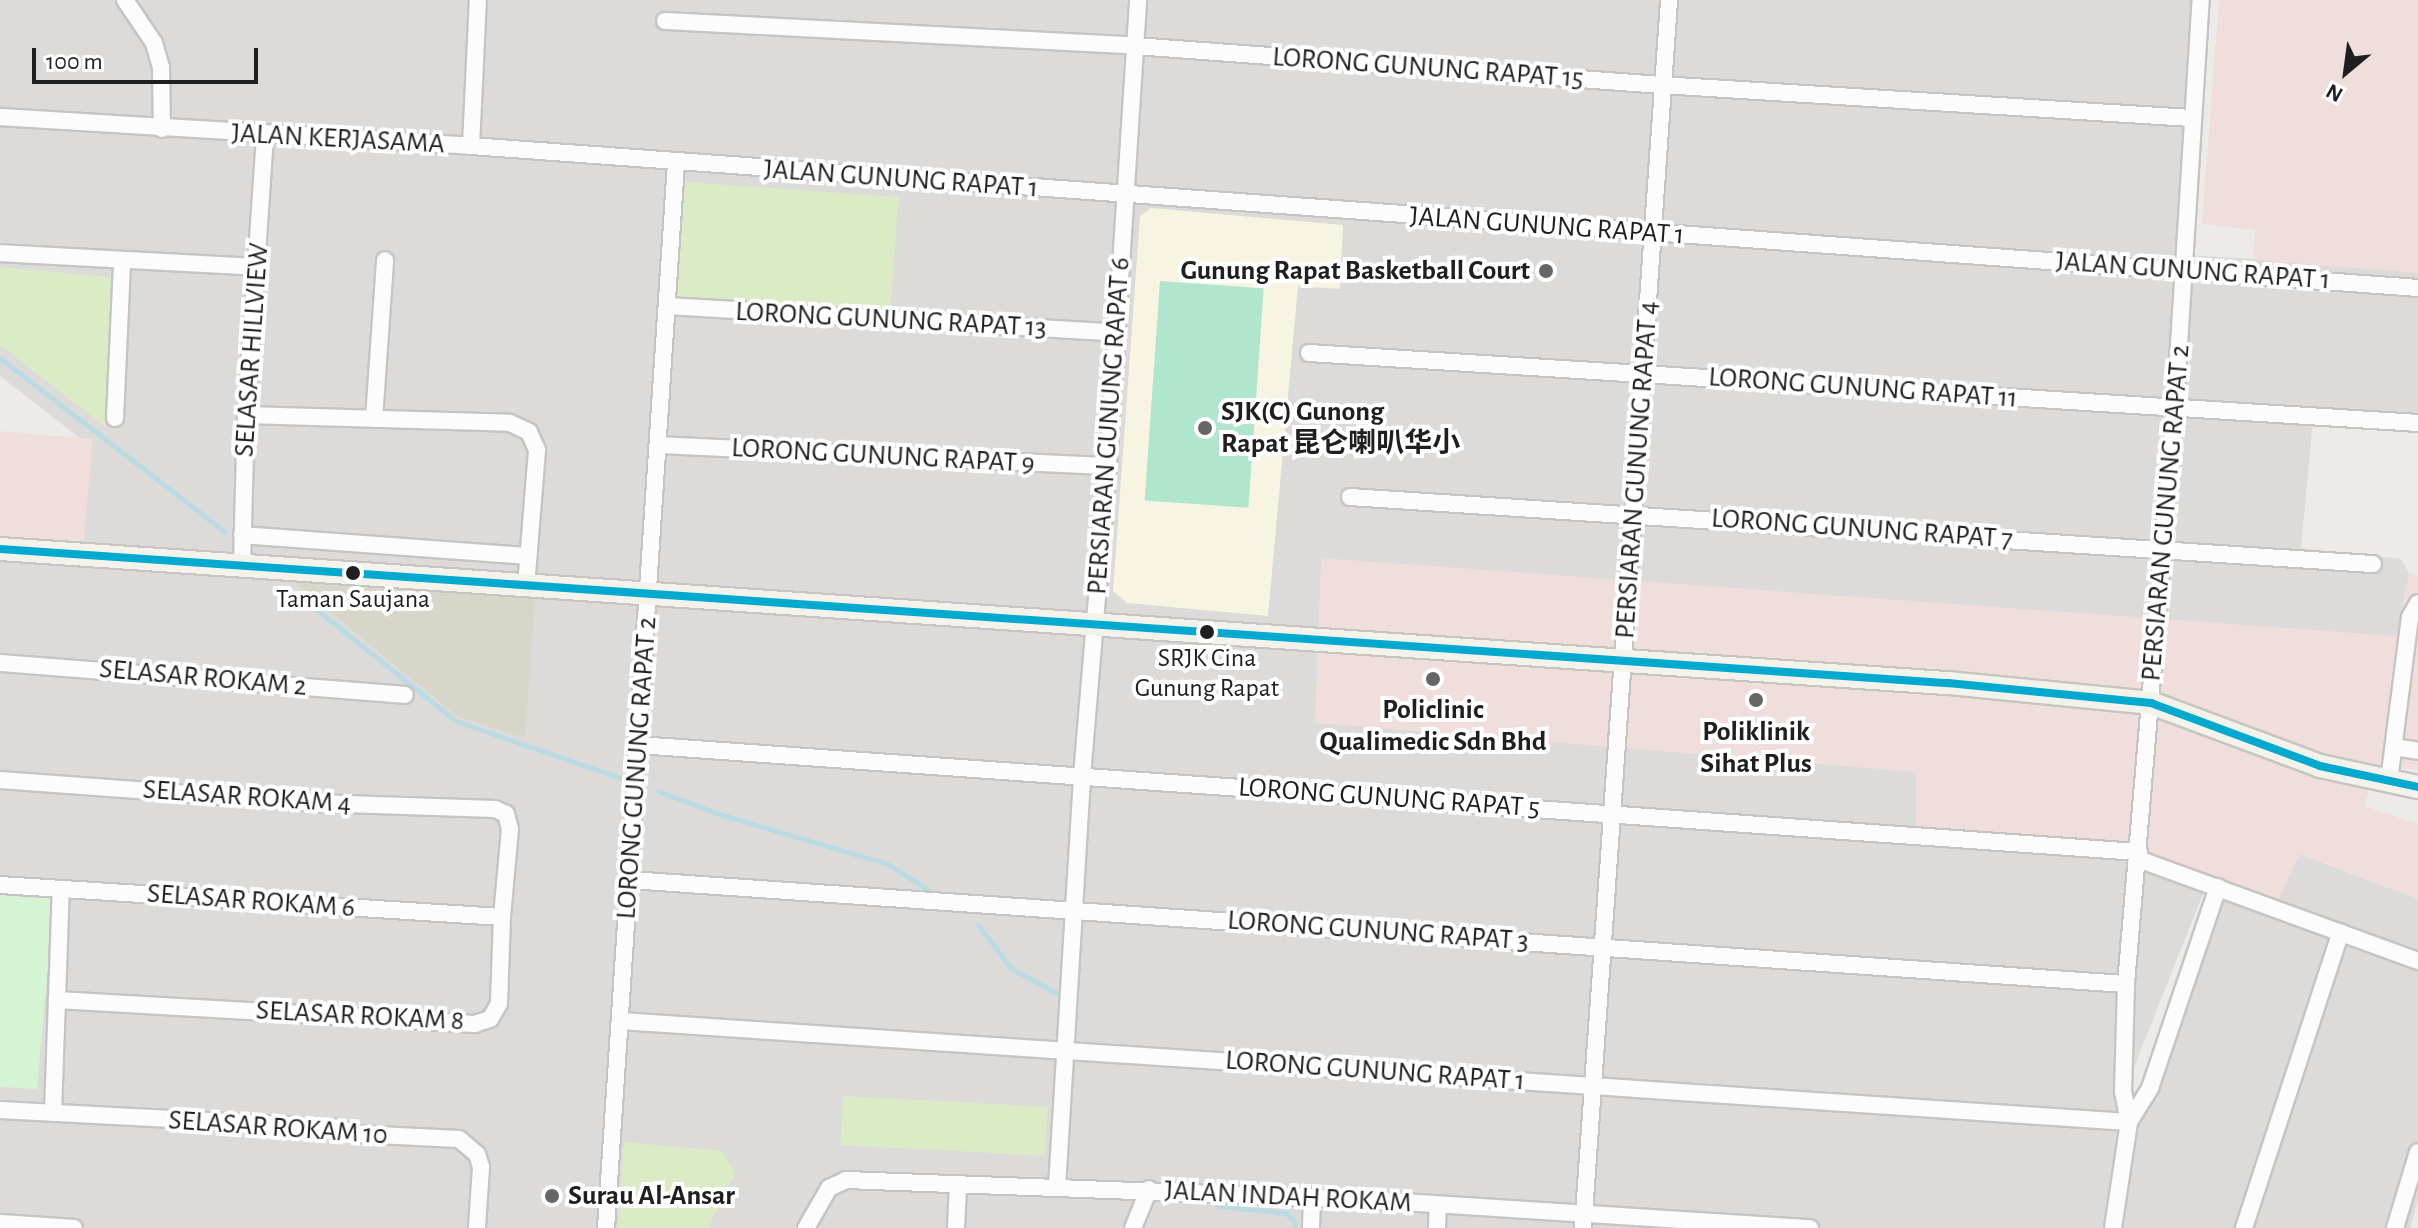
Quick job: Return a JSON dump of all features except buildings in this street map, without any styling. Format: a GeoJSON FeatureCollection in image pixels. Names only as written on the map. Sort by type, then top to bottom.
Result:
{"type":"FeatureCollection","features":[{"type":"Feature","properties":{"kind":"street"},"geometry":{"type":"LineString","coordinates":[[125,0],[154,43],[161,67],[162,129]]}},
{"type":"Feature","properties":{"kind":"street"},"geometry":{"type":"LineString","coordinates":[[471,146],[478,0]]}},
{"type":"Feature","properties":{"kind":"street","name":"PERSIARAN GUNUNG RAPAT 6"},"geometry":{"type":"LineString","coordinates":[[1057,1187],[1082,776],[1108,466],[1138,0]]}},
{"type":"Feature","properties":{"kind":"street","name":"PERSIARAN GUNUNG RAPAT 4"},"geometry":{"type":"LineString","coordinates":[[1583,1220],[1624,663],[1630,514],[1654,234],[1661,85],[1669,0]]}},
{"type":"Feature","properties":{"kind":"street","name":"PERSIARAN GUNUNG RAPAT 2"},"geometry":{"type":"LineString","coordinates":[[2113,1228],[2129,1122],[2123,1092],[2126,984],[2186,270],[2191,118],[2201,0]]}},
{"type":"Feature","properties":{"kind":"street","name":"LORONG GUNUNG RAPAT 15"},"geometry":{"type":"LineString","coordinates":[[665,21],[1135,46],[1661,85],[2191,118]]}},
{"type":"Feature","properties":{"kind":"street","name":"JALAN KERJASAMA"},"geometry":{"type":"LineString","coordinates":[[0,117],[471,146],[676,163]]}},
{"type":"Feature","properties":{"kind":"street","name":"SELASAR HILLVIEW"},"geometry":{"type":"LineString","coordinates":[[242,565],[246,415],[265,135]]}},
{"type":"Feature","properties":{"kind":"street","name":"JALAN GUNUNG RAPAT 1"},"geometry":{"type":"LineString","coordinates":[[676,163],[2418,288]]}},
{"type":"Feature","properties":{"kind":"street","name":"LORONG GUNUNG RAPAT 2"},"geometry":{"type":"LineString","coordinates":[[606,1228],[676,163]]}},
{"type":"Feature","properties":{"kind":"street"},"geometry":{"type":"LineString","coordinates":[[0,253],[258,267]]}},
{"type":"Feature","properties":{"kind":"street"},"geometry":{"type":"LineString","coordinates":[[374,419],[385,260]]}},
{"type":"Feature","properties":{"kind":"street"},"geometry":{"type":"LineString","coordinates":[[115,418],[122,262]]}},
{"type":"Feature","properties":{"kind":"street","name":"LORONG GUNUNG RAPAT 13"},"geometry":{"type":"LineString","coordinates":[[667,306],[1115,333]]}},
{"type":"Feature","properties":{"kind":"street","name":"LORONG GUNUNG RAPAT 11"},"geometry":{"type":"LineString","coordinates":[[1309,353],[2418,423]]}},
{"type":"Feature","properties":{"kind":"street"},"geometry":{"type":"LineString","coordinates":[[246,415],[510,423],[529,432],[537,450],[526,587]]}},
{"type":"Feature","properties":{"kind":"street","name":"LORONG GUNUNG RAPAT 9"},"geometry":{"type":"LineString","coordinates":[[658,445],[1108,466]]}},
{"type":"Feature","properties":{"kind":"street","name":"LORONG GUNUNG RAPAT 7"},"geometry":{"type":"LineString","coordinates":[[1350,497],[2373,564]]}},
{"type":"Feature","properties":{"kind":"street"},"geometry":{"type":"LineString","coordinates":[[242,535],[528,556]]}},
{"type":"Feature","properties":{"kind":"street"},"geometry":{"type":"LineString","coordinates":[[0,549],[648,596],[1948,683],[2151,703],[2320,766],[2418,787]]}},
{"type":"Feature","properties":{"kind":"street"},"geometry":{"type":"LineString","coordinates":[[2389,781],[2410,617],[2418,603]]}},
{"type":"Feature","properties":{"kind":"street","name":"SELASAR ROKAM 2"},"geometry":{"type":"LineString","coordinates":[[0,663],[405,695]]}},
{"type":"Feature","properties":{"kind":"street","name":"LORONG GUNUNG RAPAT 5"},"geometry":{"type":"LineString","coordinates":[[638,745],[2138,855],[2218,887]]}},
{"type":"Feature","properties":{"kind":"street"},"geometry":{"type":"LineString","coordinates":[[2394,747],[2418,751]]}},
{"type":"Feature","properties":{"kind":"street","name":"SELASAR ROKAM 4"},"geometry":{"type":"LineString","coordinates":[[0,780],[315,803],[495,809]]}},
{"type":"Feature","properties":{"kind":"street"},"geometry":{"type":"LineString","coordinates":[[2389,781],[2418,797]]}},
{"type":"Feature","properties":{"kind":"street","name":"SELASAR ROKAM 8"},"geometry":{"type":"LineString","coordinates":[[57,1000],[475,1024],[490,1019],[499,1004],[502,917],[510,829],[506,814],[495,809]]}},
{"type":"Feature","properties":{"kind":"street","name":"LORONG GUNUNG RAPAT 3"},"geometry":{"type":"LineString","coordinates":[[630,880],[1602,945],[2126,984]]}},
{"type":"Feature","properties":{"kind":"street","name":"SELASAR ROKAM 6"},"geometry":{"type":"LineString","coordinates":[[0,885],[502,917]]}},
{"type":"Feature","properties":{"kind":"street"},"geometry":{"type":"LineString","coordinates":[[2218,887],[2418,961]]}},
{"type":"Feature","properties":{"kind":"street","name":"PERSIARAN GUNUNG RAPAT 2"},"geometry":{"type":"LineString","coordinates":[[2129,1122],[2150,1088],[2218,887]]}},
{"type":"Feature","properties":{"kind":"street"},"geometry":{"type":"LineString","coordinates":[[53,1113],[61,889]]}},
{"type":"Feature","properties":{"kind":"street"},"geometry":{"type":"LineString","coordinates":[[2244,1228],[2341,932]]}},
{"type":"Feature","properties":{"kind":"street","name":"LORONG GUNUNG RAPAT 1"},"geometry":{"type":"LineString","coordinates":[[621,1021],[2129,1122]]}},
{"type":"Feature","properties":{"kind":"street","name":"SELASAR ROKAM 10"},"geometry":{"type":"LineString","coordinates":[[0,1110],[338,1128],[357,1134],[459,1139],[477,1154],[481,1167],[477,1228]]}},
{"type":"Feature","properties":{"kind":"street"},"geometry":{"type":"LineString","coordinates":[[2395,1228],[2418,1152]]}},
{"type":"Feature","properties":{"kind":"street","name":"JALAN INDAH ROKAM"},"geometry":{"type":"LineString","coordinates":[[806,1228],[829,1188],[846,1180],[1312,1197],[1438,1205],[1583,1220],[1810,1228]]}},
{"type":"Feature","properties":{"kind":"street"},"geometry":{"type":"LineString","coordinates":[[956,1228],[958,1185]]}},
{"type":"Feature","properties":{"kind":"street"},"geometry":{"type":"LineString","coordinates":[[1133,1228],[1149,1189]]}},
{"type":"Feature","properties":{"kind":"street"},"geometry":{"type":"LineString","coordinates":[[1311,1228],[1312,1197]]}},
{"type":"Feature","properties":{"kind":"street"},"geometry":{"type":"LineString","coordinates":[[1437,1228],[1438,1205]]}},
{"type":"Feature","properties":{"kind":"street"},"geometry":{"type":"LineString","coordinates":[[0,1223],[74,1228]]}},
{"type":"Feature","properties":{"kind":"shaded area"},"geometry":{"type":"Polygon","coordinates":[[[0,0],[2201,0],[2187,255],[2418,268],[2418,431],[2313,421],[2301,548],[2401,559],[2409,574],[2397,636],[2139,852],[2119,1146],[2214,880],[2299,854],[2418,899],[2418,1199],[2410,1228],[0,1228],[0,433],[81,439],[0,376],[0,0]]]}},
{"type":"Feature","properties":{"kind":"shaded area"},"geometry":{"type":"Polygon","coordinates":[[[2219,0],[2418,0],[2418,273],[2254,260],[2255,230],[2202,224],[2219,0]]]}},
{"type":"Feature","properties":{"kind":"shaded area","name":"SJK(C) Gunong Rapat 昆仑喇叭华小"},"geometry":{"type":"Polygon","coordinates":[[[1151,208],[1343,225],[1340,289],[1298,286],[1268,616],[1127,603],[1113,591],[1140,216],[1151,208]]]}},
{"type":"Feature","properties":{"kind":"shaded area"},"geometry":{"type":"Polygon","coordinates":[[[0,431],[93,439],[82,557],[0,549],[0,431]]]}},
{"type":"Feature","properties":{"kind":"shaded area"},"geometry":{"type":"Polygon","coordinates":[[[1321,558],[2397,636],[2409,574],[2418,575],[2418,770],[2375,765],[2364,806],[2418,824],[2418,899],[2299,854],[2278,902],[2145,856],[1916,829],[1916,772],[1315,723],[1321,558]]]}},
{"type":"Feature","properties":{"kind":"shaded area"},"geometry":{"type":"Polygon","coordinates":[[[295,583],[535,599],[525,738],[457,716],[295,583]]]}},
{"type":"Feature","properties":{"kind":"shaded area"},"geometry":{"type":"Polygon","coordinates":[[[2147,861],[2206,886],[2129,1080],[2132,981],[2147,861]]]}},
{"type":"Feature","properties":{"kind":"green space"},"geometry":{"type":"Polygon","coordinates":[[[685,182],[898,197],[890,312],[677,297],[685,182]]]}},
{"type":"Feature","properties":{"kind":"green space"},"geometry":{"type":"Polygon","coordinates":[[[0,267],[111,277],[106,427],[0,345],[0,267]]]}},
{"type":"Feature","properties":{"kind":"green space"},"geometry":{"type":"Polygon","coordinates":[[[1160,281],[1264,288],[1248,508],[1145,500],[1160,281]]]}},
{"type":"Feature","properties":{"kind":"green space"},"geometry":{"type":"Polygon","coordinates":[[[0,895],[54,899],[37,1089],[0,1087],[0,895]]]}},
{"type":"Feature","properties":{"kind":"green space"},"geometry":{"type":"Polygon","coordinates":[[[843,1096],[1048,1107],[1045,1156],[840,1145],[843,1096]]]}},
{"type":"Feature","properties":{"kind":"green space"},"geometry":{"type":"Polygon","coordinates":[[[624,1142],[722,1151],[735,1173],[708,1228],[618,1228],[624,1142]]]}},
{"type":"Feature","properties":{"kind":"waterway"},"geometry":{"type":"LineString","coordinates":[[0,358],[225,532]]}},
{"type":"Feature","properties":{"kind":"waterway"},"geometry":{"type":"LineString","coordinates":[[306,601],[456,721],[626,780]]}},
{"type":"Feature","properties":{"kind":"waterway"},"geometry":{"type":"LineString","coordinates":[[658,791],[722,815],[888,864],[928,890]]}},
{"type":"Feature","properties":{"kind":"waterway"},"geometry":{"type":"LineString","coordinates":[[978,925],[1011,968],[1056,993]]}},
{"type":"Feature","properties":{"kind":"waterway"},"geometry":{"type":"LineString","coordinates":[[1218,1206],[1286,1213],[1295,1222],[1295,1228]]}},
{"type":"Feature","properties":{"kind":"transit line"},"geometry":{"type":"LineString","coordinates":[[0,549],[1948,683],[2151,703],[2320,766],[2418,787]]}},
{"type":"Feature","properties":{"kind":"place","name":"Gunung Rapat Basketball Court"},"geometry":{"type":"Point","coordinates":[1546,271]}},
{"type":"Feature","properties":{"kind":"place","name":"SJK(C) Gunong Rapat 昆仑喇叭华小"},"geometry":{"type":"Point","coordinates":[1205,428]}},
{"type":"Feature","properties":{"kind":"place","name":"Taman Saujana"},"geometry":{"type":"Point","coordinates":[353,573]}},
{"type":"Feature","properties":{"kind":"place","name":"SRJK Cina Gunung Rapat"},"geometry":{"type":"Point","coordinates":[1207,632]}},
{"type":"Feature","properties":{"kind":"place","name":"Policlinic Qualimedic Sdn Bhd"},"geometry":{"type":"Point","coordinates":[1433,679]}},
{"type":"Feature","properties":{"kind":"place","name":"Poliklinik Sihat Plus"},"geometry":{"type":"Point","coordinates":[1756,700]}},
{"type":"Feature","properties":{"kind":"place","name":"Surau Al-Ansar"},"geometry":{"type":"Point","coordinates":[552,1196]}}]}
